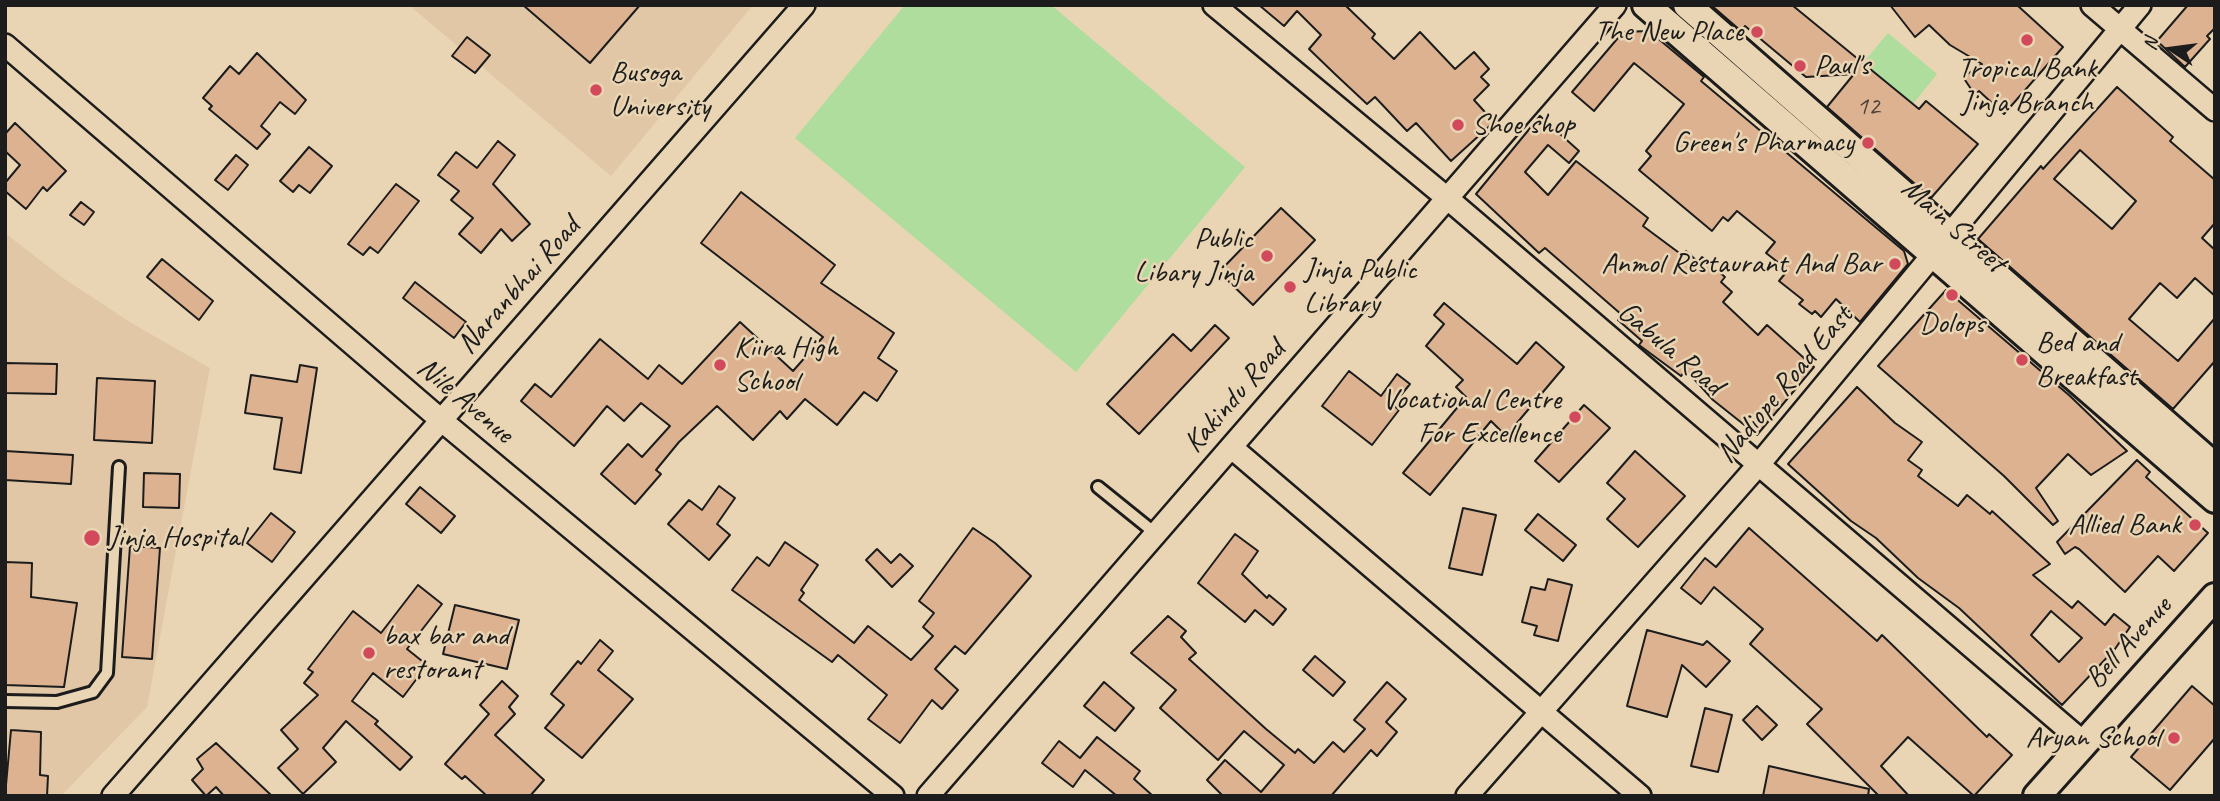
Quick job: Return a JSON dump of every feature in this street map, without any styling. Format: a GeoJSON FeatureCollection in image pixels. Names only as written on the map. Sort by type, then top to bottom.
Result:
{"type":"FeatureCollection","features":[{"type":"Feature","properties":{"kind":"street","name":"Naranbhai Road"},"geometry":{"type":"LineString","coordinates":[[113,796],[804,5]]}},
{"type":"Feature","properties":{"kind":"street","name":"Gabula Road"},"geometry":{"type":"LineString","coordinates":[[1214,5],[1447,198],[2084,743]]}},
{"type":"Feature","properties":{"kind":"street","name":"Kakindu Road"},"geometry":{"type":"LineString","coordinates":[[928,796],[1615,5]]}},
{"type":"Feature","properties":{"kind":"street","name":"Main Street"},"geometry":{"type":"LineString","coordinates":[[1646,5],[2215,467]]}},
{"type":"Feature","properties":{"kind":"street","name":"Main Street"},"geometry":{"type":"LineString","coordinates":[[1687,5],[2215,499]]}},
{"type":"Feature","properties":{"kind":"street"},"geometry":{"type":"LineString","coordinates":[[2092,5],[2215,110]]}},
{"type":"Feature","properties":{"kind":"street","name":"Nadiope Road East"},"geometry":{"type":"LineString","coordinates":[[1467,796],[1759,463],[2140,5]]}},
{"type":"Feature","properties":{"kind":"street","name":"Nile Avenue"},"geometry":{"type":"LineString","coordinates":[[5,45],[441,420],[892,796]]}},
{"type":"Feature","properties":{"kind":"street"},"geometry":{"type":"LineString","coordinates":[[1231,447],[1640,796]]}},
{"type":"Feature","properties":{"kind":"street","name":"Bell Avenue"},"geometry":{"type":"LineString","coordinates":[[2037,796],[2215,597]]}},
{"type":"Feature","properties":{"kind":"lane"},"geometry":{"type":"LineString","coordinates":[[5,701],[57,702],[69,699],[93,692],[107,673],[119,467]]}},
{"type":"Feature","properties":{"kind":"lane"},"geometry":{"type":"LineString","coordinates":[[1098,487],[1155,533]]}},
{"type":"Feature","properties":{"kind":"shaded area","name":"Busoga University"},"geometry":{"type":"Polygon","coordinates":[[[409,5],[753,5],[611,176],[409,5]]]}},
{"type":"Feature","properties":{"kind":"shaded area","name":"Jinja Hospital"},"geometry":{"type":"Polygon","coordinates":[[[5,233],[63,278],[133,324],[210,368],[147,707],[61,796],[5,796],[5,233]]]}},
{"type":"Feature","properties":{"kind":"green space"},"geometry":{"type":"Polygon","coordinates":[[[905,5],[1051,5],[1245,167],[1076,372],[795,138],[905,5]]]}},
{"type":"Feature","properties":{"kind":"green space"},"geometry":{"type":"Polygon","coordinates":[[[1888,33],[1937,74],[1913,104],[1863,63],[1888,33]]]}},
{"type":"Feature","properties":{"kind":"building"},"geometry":{"type":"Polygon","coordinates":[[[523,5],[640,5],[590,63],[523,5]]]}},
{"type":"Feature","properties":{"kind":"building"},"geometry":{"type":"Polygon","coordinates":[[[1259,5],[1345,5],[1375,34],[1372,38],[1394,59],[1420,32],[1455,69],[1474,52],[1489,69],[1481,77],[1489,85],[1474,100],[1494,122],[1451,161],[1416,123],[1407,131],[1375,97],[1367,104],[1309,49],[1321,35],[1297,11],[1284,26],[1259,5]]]}},
{"type":"Feature","properties":{"kind":"building"},"geometry":{"type":"Polygon","coordinates":[[[1711,5],[1792,5],[1919,109],[1926,101],[1978,144],[1931,198],[1827,107],[1854,74],[1806,77],[1745,26],[1741,31],[1711,5]]]}},
{"type":"Feature","properties":{"kind":"building"},"geometry":{"type":"Polygon","coordinates":[[[1890,5],[2017,5],[2063,47],[2004,114],[1979,91],[1975,95],[1963,77],[1982,64],[1950,45],[1929,25],[1915,37],[1890,5]]]}},
{"type":"Feature","properties":{"kind":"building"},"geometry":{"type":"Polygon","coordinates":[[[2188,5],[2215,5],[2215,28],[2207,36],[2210,39],[2185,67],[2157,41],[2188,5]]]}},
{"type":"Feature","properties":{"kind":"building"},"geometry":{"type":"Polygon","coordinates":[[[1649,31],[1704,77],[1701,81],[1904,251],[1908,264],[1860,322],[1836,299],[1821,317],[1815,311],[1812,314],[1799,304],[1803,300],[1779,281],[1788,270],[1766,253],[1775,242],[1737,211],[1728,221],[1723,217],[1712,231],[1639,170],[1651,156],[1646,151],[1684,104],[1634,63],[1594,111],[1572,92],[1623,32],[1649,31]]]}},
{"type":"Feature","properties":{"kind":"building"},"geometry":{"type":"Polygon","coordinates":[[[467,37],[490,55],[475,73],[452,56],[467,37]]]}},
{"type":"Feature","properties":{"kind":"building"},"geometry":{"type":"Polygon","coordinates":[[[257,53],[306,100],[295,114],[280,102],[261,126],[270,134],[257,149],[209,109],[212,106],[203,98],[230,66],[239,74],[257,53]]]}},
{"type":"Feature","properties":{"kind":"building"},"geometry":{"type":"Polygon","coordinates":[[[2117,87],[2173,137],[2170,141],[2215,180],[2215,223],[2202,238],[2215,250],[2215,296],[2195,278],[2177,298],[2160,283],[2129,319],[2178,361],[2215,318],[2215,361],[2173,409],[1978,239],[2041,166],[2043,169],[2117,87]],[[2080,150],[2054,179],[2112,229],[2136,201],[2080,150]]]}},
{"type":"Feature","properties":{"kind":"building"},"geometry":{"type":"Polygon","coordinates":[[[1540,116],[1579,151],[1569,163],[1548,145],[1525,172],[1548,195],[1576,161],[1648,218],[1643,226],[1682,255],[1686,251],[1698,262],[1702,257],[1725,277],[1721,282],[1732,292],[1723,302],[1758,335],[1767,325],[1814,367],[1757,435],[1713,400],[1686,370],[1681,376],[1639,345],[1642,341],[1618,320],[1622,315],[1545,248],[1539,253],[1476,194],[1540,116]]]}},
{"type":"Feature","properties":{"kind":"building"},"geometry":{"type":"Polygon","coordinates":[[[15,123],[66,171],[47,191],[43,187],[26,209],[5,191],[5,183],[20,165],[5,151],[5,134],[15,123]]]}},
{"type":"Feature","properties":{"kind":"building"},"geometry":{"type":"Polygon","coordinates":[[[498,141],[515,155],[493,184],[530,224],[512,241],[501,229],[481,253],[459,234],[473,218],[451,200],[459,191],[438,175],[456,152],[477,168],[498,141]]]}},
{"type":"Feature","properties":{"kind":"building"},"geometry":{"type":"Polygon","coordinates":[[[309,147],[332,166],[310,193],[299,185],[293,192],[280,181],[309,147]]]}},
{"type":"Feature","properties":{"kind":"building"},"geometry":{"type":"Polygon","coordinates":[[[236,155],[248,165],[228,190],[215,180],[236,155]]]}},
{"type":"Feature","properties":{"kind":"building"},"geometry":{"type":"Polygon","coordinates":[[[396,184],[419,201],[378,253],[370,247],[363,255],[348,244],[396,184]]]}},
{"type":"Feature","properties":{"kind":"building"},"geometry":{"type":"Polygon","coordinates":[[[741,192],[835,265],[821,283],[894,333],[878,358],[897,371],[877,401],[864,392],[837,425],[805,399],[787,419],[780,411],[753,440],[717,406],[679,442],[656,470],[661,474],[635,504],[601,474],[628,444],[642,457],[670,426],[641,403],[624,421],[607,406],[574,446],[521,401],[535,384],[551,397],[600,339],[648,379],[659,365],[682,384],[740,322],[793,371],[823,337],[701,243],[741,192]]]}},
{"type":"Feature","properties":{"kind":"building"},"geometry":{"type":"Polygon","coordinates":[[[81,202],[94,212],[84,225],[70,215],[81,202]]]}},
{"type":"Feature","properties":{"kind":"building","name":"Public Libary Jinja"},"geometry":{"type":"Polygon","coordinates":[[[1281,208],[1315,240],[1253,305],[1219,272],[1281,208]]]}},
{"type":"Feature","properties":{"kind":"building"},"geometry":{"type":"Polygon","coordinates":[[[162,259],[213,301],[199,320],[147,277],[162,259]]]}},
{"type":"Feature","properties":{"kind":"building"},"geometry":{"type":"Polygon","coordinates":[[[415,282],[466,322],[454,338],[403,298],[415,282]]]}},
{"type":"Feature","properties":{"kind":"building"},"geometry":{"type":"Polygon","coordinates":[[[1946,290],[2070,396],[2127,451],[2091,475],[2068,454],[2036,488],[2058,521],[2053,525],[2004,476],[1878,366],[1946,290]]]}},
{"type":"Feature","properties":{"kind":"building"},"geometry":{"type":"Polygon","coordinates":[[[1444,303],[1517,364],[1536,342],[1564,367],[1506,436],[1491,421],[1430,495],[1403,473],[1466,397],[1456,387],[1463,380],[1426,346],[1444,324],[1434,315],[1444,303]]]}},
{"type":"Feature","properties":{"kind":"building"},"geometry":{"type":"Polygon","coordinates":[[[1215,325],[1229,338],[1139,434],[1107,404],[1173,334],[1191,351],[1215,325]]]}},
{"type":"Feature","properties":{"kind":"building"},"geometry":{"type":"Polygon","coordinates":[[[5,363],[57,364],[56,394],[5,393],[5,363]]]}},
{"type":"Feature","properties":{"kind":"building"},"geometry":{"type":"Polygon","coordinates":[[[300,365],[317,368],[301,473],[274,469],[282,418],[245,413],[251,375],[297,382],[300,365]]]}},
{"type":"Feature","properties":{"kind":"building"},"geometry":{"type":"Polygon","coordinates":[[[1349,371],[1381,396],[1397,374],[1410,384],[1393,405],[1399,410],[1372,445],[1322,406],[1349,371]]]}},
{"type":"Feature","properties":{"kind":"building"},"geometry":{"type":"Polygon","coordinates":[[[97,378],[155,381],[152,443],[94,440],[97,378]]]}},
{"type":"Feature","properties":{"kind":"building"},"geometry":{"type":"Polygon","coordinates":[[[1857,387],[1895,423],[1922,442],[1908,460],[1922,470],[1918,476],[1958,506],[1967,495],[1990,514],[1992,511],[2050,564],[2033,575],[2072,608],[2078,601],[2105,625],[2114,614],[2130,627],[2115,649],[2062,705],[1959,608],[1918,578],[1876,538],[1851,521],[1788,464],[1857,387]],[[2051,611],[2031,635],[2059,662],[2082,638],[2051,611]]]}},
{"type":"Feature","properties":{"kind":"building"},"geometry":{"type":"Polygon","coordinates":[[[1584,405],[1610,428],[1559,482],[1535,461],[1584,405]]]}},
{"type":"Feature","properties":{"kind":"building"},"geometry":{"type":"Polygon","coordinates":[[[5,451],[73,455],[71,484],[5,480],[5,451]]]}},
{"type":"Feature","properties":{"kind":"building"},"geometry":{"type":"Polygon","coordinates":[[[1635,451],[1685,496],[1638,547],[1607,519],[1625,499],[1607,483],[1635,451]]]}},
{"type":"Feature","properties":{"kind":"building"},"geometry":{"type":"Polygon","coordinates":[[[2137,460],[2150,472],[2146,477],[2208,533],[2174,571],[2158,556],[2125,592],[2079,549],[2075,547],[2065,554],[2057,542],[2137,460]]]}},
{"type":"Feature","properties":{"kind":"building"},"geometry":{"type":"Polygon","coordinates":[[[144,473],[180,474],[179,508],[143,507],[144,473]]]}},
{"type":"Feature","properties":{"kind":"building"},"geometry":{"type":"Polygon","coordinates":[[[719,486],[735,498],[717,524],[730,535],[709,560],[668,524],[689,500],[702,510],[719,486]]]}},
{"type":"Feature","properties":{"kind":"building"},"geometry":{"type":"Polygon","coordinates":[[[420,487],[455,516],[441,533],[406,504],[420,487]]]}},
{"type":"Feature","properties":{"kind":"building"},"geometry":{"type":"Polygon","coordinates":[[[1463,508],[1496,515],[1482,575],[1449,568],[1463,508]]]}},
{"type":"Feature","properties":{"kind":"building"},"geometry":{"type":"Polygon","coordinates":[[[271,513],[295,532],[272,562],[247,543],[271,513]]]}},
{"type":"Feature","properties":{"kind":"building"},"geometry":{"type":"Polygon","coordinates":[[[1538,514],[1576,545],[1563,561],[1525,530],[1538,514]]]}},
{"type":"Feature","properties":{"kind":"building"},"geometry":{"type":"Polygon","coordinates":[[[973,528],[995,543],[1031,576],[965,654],[955,646],[935,669],[958,690],[942,709],[932,700],[900,743],[868,719],[887,695],[838,655],[832,662],[732,590],[757,557],[769,566],[785,542],[818,565],[801,590],[804,593],[799,600],[854,643],[868,626],[911,660],[933,636],[923,627],[934,613],[919,601],[973,528]]]}},
{"type":"Feature","properties":{"kind":"building"},"geometry":{"type":"Polygon","coordinates":[[[1749,528],[1877,641],[1882,635],[1987,737],[1989,734],[2012,755],[1974,796],[1908,737],[1881,766],[1909,796],[1879,796],[1807,724],[1822,709],[1750,644],[1763,629],[1714,587],[1701,604],[1681,588],[1705,558],[1716,567],[1749,528]]]}},
{"type":"Feature","properties":{"kind":"building"},"geometry":{"type":"Polygon","coordinates":[[[1235,534],[1258,551],[1242,574],[1267,598],[1269,595],[1286,609],[1273,625],[1255,610],[1245,622],[1198,583],[1235,534]]]}},
{"type":"Feature","properties":{"kind":"building"},"geometry":{"type":"Polygon","coordinates":[[[130,546],[160,548],[152,659],[122,657],[130,546]]]}},
{"type":"Feature","properties":{"kind":"building"},"geometry":{"type":"Polygon","coordinates":[[[877,549],[891,563],[900,554],[913,566],[892,587],[866,560],[877,549]]]}},
{"type":"Feature","properties":{"kind":"building"},"geometry":{"type":"Polygon","coordinates":[[[5,562],[32,563],[31,597],[77,603],[64,687],[5,685],[5,562]]]}},
{"type":"Feature","properties":{"kind":"building"},"geometry":{"type":"Polygon","coordinates":[[[1548,579],[1572,585],[1558,641],[1534,635],[1537,626],[1522,622],[1531,587],[1545,590],[1548,579]]]}},
{"type":"Feature","properties":{"kind":"building"},"geometry":{"type":"Polygon","coordinates":[[[418,585],[442,604],[407,649],[427,665],[403,697],[373,673],[352,701],[378,721],[375,724],[412,757],[400,770],[346,721],[323,748],[336,762],[303,794],[278,768],[298,749],[281,730],[318,695],[304,683],[313,672],[308,669],[353,611],[381,633],[418,585]]]}},
{"type":"Feature","properties":{"kind":"building"},"geometry":{"type":"Polygon","coordinates":[[[455,605],[519,620],[507,669],[443,654],[455,605]]]}},
{"type":"Feature","properties":{"kind":"building"},"geometry":{"type":"Polygon","coordinates":[[[1168,616],[1186,631],[1181,637],[1196,653],[1189,659],[1266,729],[1295,753],[1298,749],[1314,763],[1333,742],[1344,752],[1365,729],[1354,720],[1387,682],[1406,699],[1386,722],[1397,732],[1377,756],[1371,750],[1331,796],[1223,796],[1207,780],[1225,760],[1261,792],[1284,765],[1244,731],[1218,760],[1160,708],[1176,690],[1131,653],[1168,616]]]}},
{"type":"Feature","properties":{"kind":"building"},"geometry":{"type":"Polygon","coordinates":[[[1647,630],[1703,645],[1707,641],[1730,661],[1706,687],[1682,665],[1667,717],[1627,706],[1647,630]]]}},
{"type":"Feature","properties":{"kind":"building"},"geometry":{"type":"Polygon","coordinates":[[[600,640],[613,651],[598,670],[633,699],[582,758],[545,728],[564,705],[551,694],[578,661],[581,664],[600,640]]]}},
{"type":"Feature","properties":{"kind":"building"},"geometry":{"type":"Polygon","coordinates":[[[1315,656],[1345,682],[1333,696],[1303,670],[1315,656]]]}},
{"type":"Feature","properties":{"kind":"building"},"geometry":{"type":"Polygon","coordinates":[[[502,681],[518,696],[509,707],[515,714],[495,735],[544,780],[530,796],[487,796],[465,776],[462,779],[445,764],[489,714],[480,705],[502,681]]]}},
{"type":"Feature","properties":{"kind":"building"},"geometry":{"type":"Polygon","coordinates":[[[1104,682],[1134,708],[1115,731],[1084,706],[1104,682]]]}},
{"type":"Feature","properties":{"kind":"building"},"geometry":{"type":"Polygon","coordinates":[[[2192,686],[2215,706],[2215,738],[2170,790],[2131,757],[2192,686]]]}},
{"type":"Feature","properties":{"kind":"building"},"geometry":{"type":"Polygon","coordinates":[[[1757,706],[1777,725],[1762,740],[1743,720],[1757,706]]]}},
{"type":"Feature","properties":{"kind":"building"},"geometry":{"type":"Polygon","coordinates":[[[1705,708],[1732,715],[1718,772],[1691,766],[1705,708]]]}},
{"type":"Feature","properties":{"kind":"building"},"geometry":{"type":"Polygon","coordinates":[[[11,730],[41,732],[40,775],[48,776],[47,796],[5,796],[11,730]]]}},
{"type":"Feature","properties":{"kind":"building"},"geometry":{"type":"Polygon","coordinates":[[[1097,737],[1140,771],[1134,779],[1153,796],[1117,796],[1085,770],[1073,787],[1042,763],[1059,741],[1080,758],[1097,737]]]}},
{"type":"Feature","properties":{"kind":"building"},"geometry":{"type":"Polygon","coordinates":[[[216,743],[272,796],[224,796],[216,787],[206,796],[192,780],[203,769],[197,759],[216,743]]]}},
{"type":"Feature","properties":{"kind":"building"},"geometry":{"type":"Polygon","coordinates":[[[1769,766],[1869,789],[1868,796],[1763,796],[1769,766]]]}},
{"type":"Feature","properties":{"kind":"place","name":"The New Place"},"geometry":{"type":"Point","coordinates":[1757,32]}},
{"type":"Feature","properties":{"kind":"place","name":"Tropical Bank Jinja Branch"},"geometry":{"type":"Point","coordinates":[2027,40]}},
{"type":"Feature","properties":{"kind":"place","name":"Paul's"},"geometry":{"type":"Point","coordinates":[1800,66]}},
{"type":"Feature","properties":{"kind":"place","name":"Busoga University"},"geometry":{"type":"Point","coordinates":[596,90]}},
{"type":"Feature","properties":{"kind":"place","name":"Shoe shop"},"geometry":{"type":"Point","coordinates":[1458,125]}},
{"type":"Feature","properties":{"kind":"place","name":"Green's Pharmacy"},"geometry":{"type":"Point","coordinates":[1868,143]}},
{"type":"Feature","properties":{"kind":"place","name":"Public Libary Jinja"},"geometry":{"type":"Point","coordinates":[1267,256]}},
{"type":"Feature","properties":{"kind":"place","name":"Anmol Restaurant And Bar"},"geometry":{"type":"Point","coordinates":[1895,264]}},
{"type":"Feature","properties":{"kind":"place","name":"Jinja Public Library"},"geometry":{"type":"Point","coordinates":[1290,287]}},
{"type":"Feature","properties":{"kind":"place","name":"Dolops"},"geometry":{"type":"Point","coordinates":[1952,295]}},
{"type":"Feature","properties":{"kind":"place","name":"Bed and Breakfast"},"geometry":{"type":"Point","coordinates":[2022,360]}},
{"type":"Feature","properties":{"kind":"place","name":"Kiira High School"},"geometry":{"type":"Point","coordinates":[720,365]}},
{"type":"Feature","properties":{"kind":"place","name":"Vocational Centre For Excellence"},"geometry":{"type":"Point","coordinates":[1575,417]}},
{"type":"Feature","properties":{"kind":"place","name":"Allied Bank"},"geometry":{"type":"Point","coordinates":[2195,525]}},
{"type":"Feature","properties":{"kind":"place","name":"Jinja Hospital"},"geometry":{"type":"Point","coordinates":[92,538]}},
{"type":"Feature","properties":{"kind":"place","name":"bax bar and restorant"},"geometry":{"type":"Point","coordinates":[369,653]}},
{"type":"Feature","properties":{"kind":"place","name":"Aryan School"},"geometry":{"type":"Point","coordinates":[2174,738]}}]}
